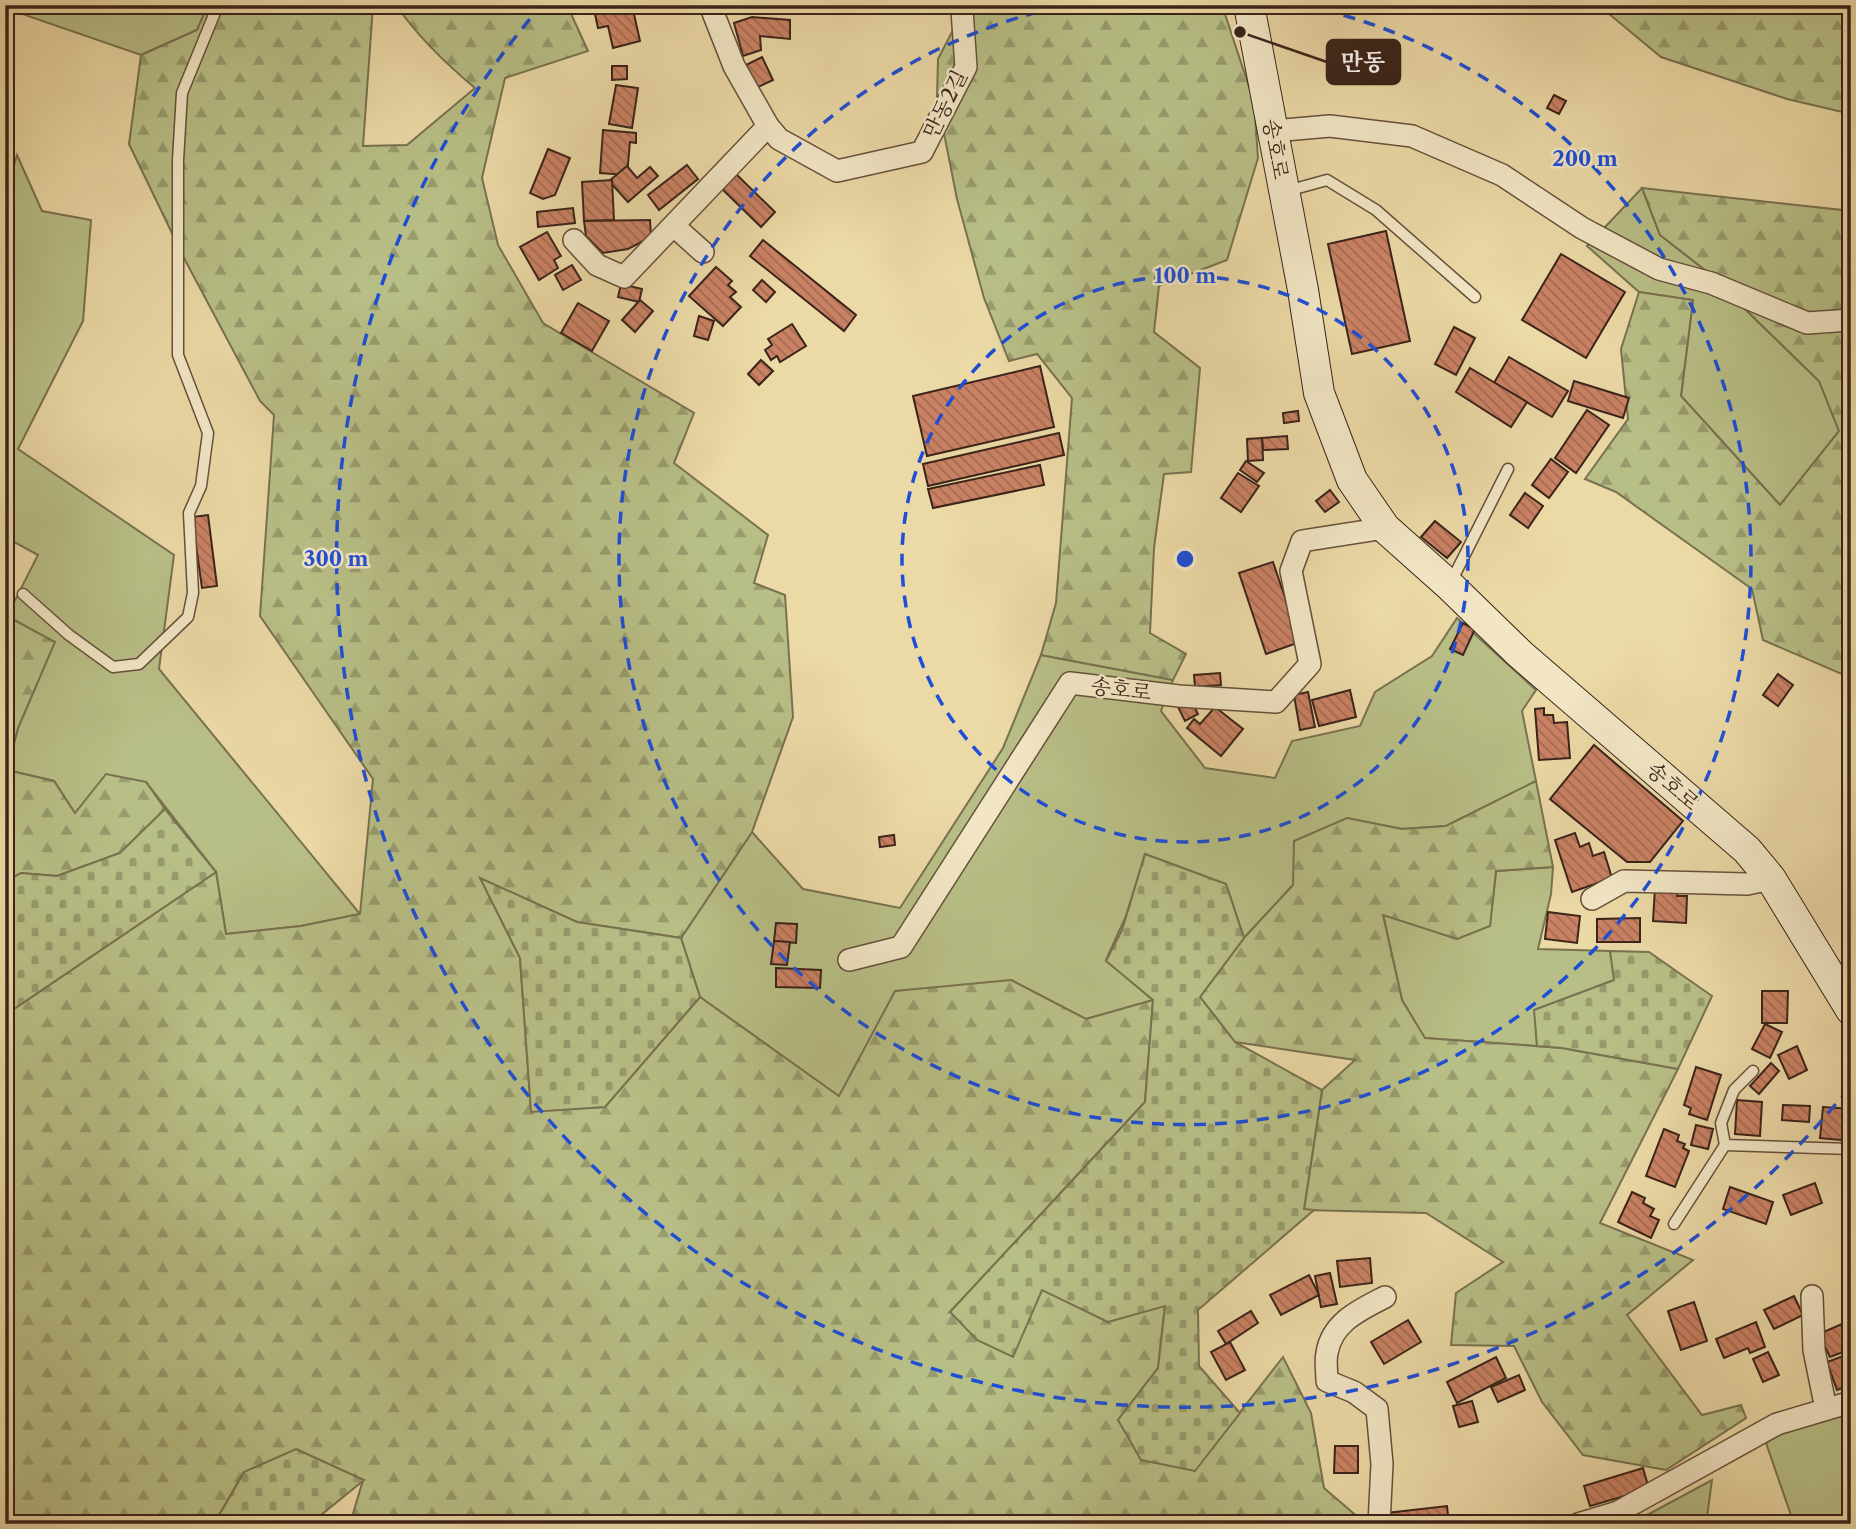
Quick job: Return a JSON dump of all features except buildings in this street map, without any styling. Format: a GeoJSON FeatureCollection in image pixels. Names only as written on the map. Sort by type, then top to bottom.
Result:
{"type":"FeatureCollection","features":[{"type":"Feature","properties":{"kind":"main road","name":"송호로"},"geometry":{"type":"LineString","coordinates":[[1249,5],[1320,393],[1352,480],[1385,528],[1450,585],[1520,654],[1747,850],[1771,879],[1851,1010]]}},
{"type":"Feature","properties":{"kind":"street","name":"만동2길"},"geometry":{"type":"LineString","coordinates":[[710,5],[734,66],[768,126],[779,139],[837,171],[922,152],[966,67],[962,10],[967,5]]}},
{"type":"Feature","properties":{"kind":"street"},"geometry":{"type":"LineString","coordinates":[[574,240],[597,265],[624,277],[768,126]]}},
{"type":"Feature","properties":{"kind":"street"},"geometry":{"type":"LineString","coordinates":[[1273,131],[1330,126],[1412,136],[1502,175],[1582,228],[1659,269],[1711,283],[1807,323],[1851,320]]}},
{"type":"Feature","properties":{"kind":"street"},"geometry":{"type":"LineString","coordinates":[[674,226],[703,252]]}},
{"type":"Feature","properties":{"kind":"street","name":"송호로"},"geometry":{"type":"LineString","coordinates":[[849,960],[901,947],[1070,683],[1179,696],[1276,702],[1310,664],[1291,571],[1302,541],[1385,528]]}},
{"type":"Feature","properties":{"kind":"street"},"geometry":{"type":"LineString","coordinates":[[1592,899],[1624,881],[1746,884],[1771,879]]}},
{"type":"Feature","properties":{"kind":"street"},"geometry":{"type":"LineString","coordinates":[[1812,1296],[1814,1350],[1826,1409]]}},
{"type":"Feature","properties":{"kind":"street"},"geometry":{"type":"LineString","coordinates":[[1379,1524],[1382,1464],[1377,1409],[1354,1392],[1327,1381],[1327,1353],[1333,1335],[1350,1315],[1385,1297]]}},
{"type":"Feature","properties":{"kind":"street"},"geometry":{"type":"LineString","coordinates":[[1578,1524],[1619,1518],[1777,1424],[1851,1402]]}},
{"type":"Feature","properties":{"kind":"lane"},"geometry":{"type":"LineString","coordinates":[[23,594],[69,635],[113,667],[139,664],[188,617],[194,593],[190,513],[201,486],[208,433],[178,355],[178,160],[182,93],[218,5]]}},
{"type":"Feature","properties":{"kind":"lane"},"geometry":{"type":"LineString","coordinates":[[1284,192],[1327,180],[1376,210],[1475,297]]}},
{"type":"Feature","properties":{"kind":"lane"},"geometry":{"type":"LineString","coordinates":[[1450,585],[1508,470]]}},
{"type":"Feature","properties":{"kind":"lane"},"geometry":{"type":"LineString","coordinates":[[1674,1224],[1725,1145],[1721,1123],[1734,1090],[1753,1071]]}},
{"type":"Feature","properties":{"kind":"lane"},"geometry":{"type":"LineString","coordinates":[[1725,1145],[1851,1149]]}},
{"type":"Feature","properties":{"kind":"green space"},"geometry":{"type":"Polygon","coordinates":[[[25,5],[208,5],[197,30],[141,55],[22,14],[25,5]]]}},
{"type":"Feature","properties":{"kind":"green space"},"geometry":{"type":"Polygon","coordinates":[[[208,5],[373,5],[363,146],[407,145],[475,88],[432,49],[396,5],[567,5],[588,51],[505,78],[482,178],[498,245],[543,323],[694,413],[674,463],[768,535],[754,583],[785,595],[793,717],[752,832],[681,938],[577,922],[481,879],[520,958],[531,1111],[605,1107],[700,997],[839,1096],[895,991],[1011,980],[1086,1019],[1153,1000],[1145,1102],[950,1312],[1042,1289],[1108,1322],[1165,1305],[1158,1368],[1118,1420],[1194,1471],[1283,1357],[1311,1413],[1324,1488],[1359,1518],[1361,1524],[350,1524],[363,1480],[244,1472],[214,1524],[5,1524],[5,1015],[216,872],[226,934],[301,926],[360,914],[373,779],[260,616],[274,415],[260,401],[184,258],[129,144],[141,55],[197,30],[208,5]]]}},
{"type":"Feature","properties":{"kind":"green space"},"geometry":{"type":"Polygon","coordinates":[[[966,5],[1222,5],[1254,102],[1258,158],[1227,260],[1159,286],[1154,332],[1200,368],[1191,472],[1164,474],[1154,548],[1150,633],[1186,654],[1173,680],[1041,655],[1056,603],[1072,398],[1037,354],[1009,361],[984,298],[957,199],[937,98],[938,59],[966,5]]]}},
{"type":"Feature","properties":{"kind":"green space"},"geometry":{"type":"Polygon","coordinates":[[[1604,5],[1851,5],[1851,114],[1787,99],[1661,57],[1603,9],[1604,5]]]}},
{"type":"Feature","properties":{"kind":"green space"},"geometry":{"type":"Polygon","coordinates":[[[17,155],[42,211],[91,220],[83,321],[18,449],[174,555],[159,669],[360,914],[301,926],[226,934],[216,872],[146,782],[75,814],[54,781],[7,770],[18,728],[54,643],[7,616],[38,555],[5,537],[5,195],[17,155]]]}},
{"type":"Feature","properties":{"kind":"green space"},"geometry":{"type":"Polygon","coordinates":[[[1642,188],[1660,235],[1705,270],[1819,381],[1839,431],[1780,505],[1681,396],[1693,300],[1639,292],[1587,246],[1642,188]]]}},
{"type":"Feature","properties":{"kind":"green space"},"geometry":{"type":"Polygon","coordinates":[[[1642,188],[1851,211],[1851,678],[1763,640],[1752,589],[1616,492],[1585,479],[1628,419],[1621,349],[1639,292],[1693,300],[1681,396],[1780,505],[1839,431],[1819,381],[1705,270],[1660,235],[1642,188]]]}},
{"type":"Feature","properties":{"kind":"green space"},"geometry":{"type":"Polygon","coordinates":[[[5,615],[55,642],[18,728],[7,770],[54,781],[75,813],[106,774],[146,782],[165,809],[120,853],[57,876],[21,873],[5,882],[5,615]]]}},
{"type":"Feature","properties":{"kind":"green space"},"geometry":{"type":"Polygon","coordinates":[[[1457,618],[1536,690],[1522,711],[1536,781],[1446,826],[1402,829],[1347,818],[1293,885],[1244,938],[1226,884],[1145,854],[1126,916],[1106,960],[1153,1000],[1086,1019],[1011,980],[839,1097],[700,997],[681,938],[752,832],[803,889],[900,908],[1003,748],[1041,655],[1173,680],[1161,711],[1205,768],[1275,778],[1292,741],[1360,726],[1375,692],[1432,656],[1457,618]]]}},
{"type":"Feature","properties":{"kind":"green space"},"geometry":{"type":"Polygon","coordinates":[[[1536,781],[1553,867],[1496,871],[1490,926],[1457,939],[1383,915],[1402,1000],[1425,1038],[1562,1048],[1678,1069],[1600,1223],[1693,1260],[1627,1315],[1702,1415],[1741,1405],[1746,1418],[1666,1470],[1583,1455],[1542,1402],[1514,1346],[1451,1345],[1456,1293],[1503,1262],[1426,1213],[1304,1210],[1322,1090],[1355,1060],[1235,1042],[1200,997],[1244,938],[1293,885],[1294,841],[1347,818],[1402,829],[1446,826],[1536,781]]]}},
{"type":"Feature","properties":{"kind":"green space"},"geometry":{"type":"Polygon","coordinates":[[[165,809],[216,872],[5,1015],[5,882],[21,873],[57,876],[120,853],[165,809]]]}},
{"type":"Feature","properties":{"kind":"green space"},"geometry":{"type":"Polygon","coordinates":[[[1145,854],[1226,884],[1244,938],[1200,997],[1235,1042],[1322,1090],[1304,1209],[1314,1210],[1198,1310],[1199,1366],[1240,1413],[1195,1471],[1141,1460],[1118,1420],[1158,1368],[1165,1306],[1108,1322],[1042,1290],[1013,1357],[977,1340],[950,1312],[1145,1102],[1153,1000],[1106,961],[1122,930],[1145,854]]]}},
{"type":"Feature","properties":{"kind":"green space"},"geometry":{"type":"Polygon","coordinates":[[[1553,867],[1551,894],[1538,949],[1610,951],[1615,980],[1535,1010],[1537,1046],[1424,1038],[1402,1000],[1383,914],[1457,939],[1490,925],[1496,871],[1553,867]]]}},
{"type":"Feature","properties":{"kind":"green space"},"geometry":{"type":"Polygon","coordinates":[[[480,878],[577,922],[681,938],[700,997],[605,1107],[531,1112],[520,958],[480,878]]]}},
{"type":"Feature","properties":{"kind":"green space"},"geometry":{"type":"Polygon","coordinates":[[[1610,951],[1649,952],[1712,996],[1678,1069],[1537,1046],[1534,1010],[1614,980],[1610,951]]]}},
{"type":"Feature","properties":{"kind":"green space"},"geometry":{"type":"Polygon","coordinates":[[[1851,1408],[1851,1524],[1794,1524],[1766,1443],[1800,1421],[1851,1408]]]}},
{"type":"Feature","properties":{"kind":"green space"},"geometry":{"type":"Polygon","coordinates":[[[296,1449],[364,1480],[310,1524],[214,1524],[244,1472],[296,1449]]]}},
{"type":"Feature","properties":{"kind":"green space"},"geometry":{"type":"Polygon","coordinates":[[[1712,1480],[1706,1524],[1620,1524],[1649,1514],[1712,1480]]]}},
{"type":"Feature","properties":{"kind":"place","name":"만동"},"geometry":{"type":"Point","coordinates":[1240,32]}}]}
